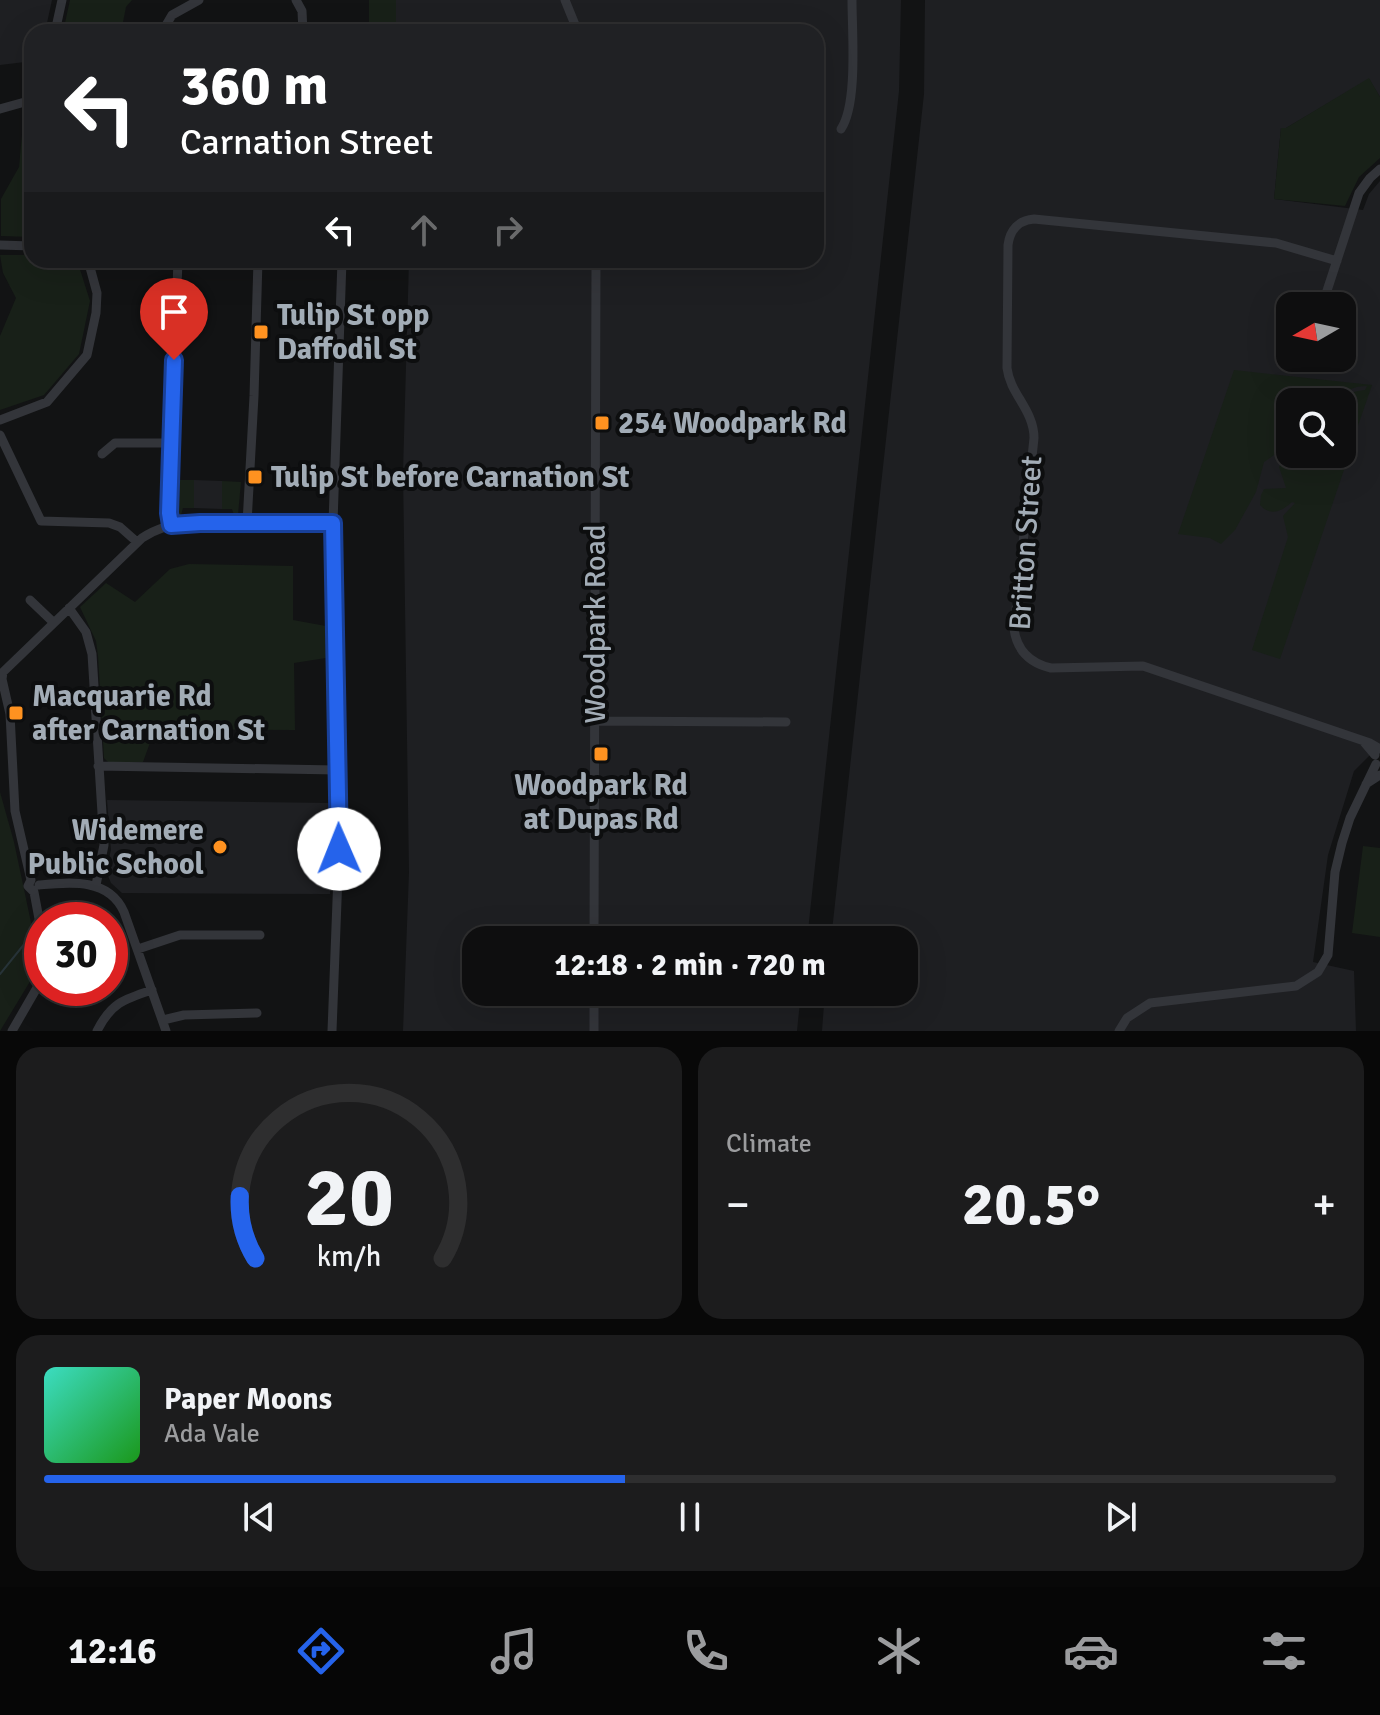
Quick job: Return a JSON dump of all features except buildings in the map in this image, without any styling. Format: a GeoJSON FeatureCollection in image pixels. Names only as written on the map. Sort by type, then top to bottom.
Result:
{"type":"FeatureCollection","features":[{"type":"Feature","properties":{"kind":"street"},"geometry":{"type":"LineString","coordinates":[[57,24],[62,0]]}},
{"type":"Feature","properties":{"kind":"street"},"geometry":{"type":"LineString","coordinates":[[167,24],[172,15],[199,0]]}},
{"type":"Feature","properties":{"kind":"street"},"geometry":{"type":"LineString","coordinates":[[296,0],[302,11],[303,24]]}},
{"type":"Feature","properties":{"kind":"street"},"geometry":{"type":"LineString","coordinates":[[565,0],[575,24]]}},
{"type":"Feature","properties":{"kind":"street"},"geometry":{"type":"LineString","coordinates":[[841,129],[847,120],[851,102],[852,0]]}},
{"type":"Feature","properties":{"kind":"street"},"geometry":{"type":"LineString","coordinates":[[0,109],[24,102]]}},
{"type":"Feature","properties":{"kind":"street"},"geometry":{"type":"LineString","coordinates":[[1327,292],[1359,193],[1380,169]]}},
{"type":"Feature","properties":{"kind":"street","name":"Britton Street"},"geometry":{"type":"LineString","coordinates":[[1337,261],[1276,243],[1034,219],[1016,225],[1008,245],[1007,373],[1012,388],[1030,415],[1034,430],[1014,635],[1020,649],[1031,660],[1051,668],[1120,664],[1143,666],[1364,742],[1379,760]]}},
{"type":"Feature","properties":{"kind":"street"},"geometry":{"type":"LineString","coordinates":[[0,245],[24,246]]}},
{"type":"Feature","properties":{"kind":"street"},"geometry":{"type":"LineString","coordinates":[[0,420],[47,402],[87,355],[97,293],[90,268]]}},
{"type":"Feature","properties":{"kind":"street"},"geometry":{"type":"LineString","coordinates":[[171,525],[178,268]]}},
{"type":"Feature","properties":{"kind":"street"},"geometry":{"type":"LineString","coordinates":[[247,523],[258,268]]}},
{"type":"Feature","properties":{"kind":"street"},"geometry":{"type":"LineString","coordinates":[[332,1031],[339,869],[333,523],[342,268]]}},
{"type":"Feature","properties":{"kind":"street","name":"Woodpark Road"},"geometry":{"type":"LineString","coordinates":[[594,926],[596,268]]}},
{"type":"Feature","properties":{"kind":"street"},"geometry":{"type":"LineString","coordinates":[[0,435],[41,521],[109,523],[120,527],[137,542]]}},
{"type":"Feature","properties":{"kind":"street"},"geometry":{"type":"LineString","coordinates":[[102,454],[115,443],[171,443]]}},
{"type":"Feature","properties":{"kind":"street"},"geometry":{"type":"LineString","coordinates":[[37,902],[15,811],[10,714],[1,675],[137,542],[153,532],[171,525],[333,523]]}},
{"type":"Feature","properties":{"kind":"street"},"geometry":{"type":"LineString","coordinates":[[30,600],[53,622]]}},
{"type":"Feature","properties":{"kind":"street"},"geometry":{"type":"LineString","coordinates":[[69,608],[86,632],[91,648],[104,848],[96,885]]}},
{"type":"Feature","properties":{"kind":"street"},"geometry":{"type":"LineString","coordinates":[[596,721],[786,722]]}},
{"type":"Feature","properties":{"kind":"street"},"geometry":{"type":"LineString","coordinates":[[1119,1031],[1136,1010],[1150,1003],[1296,986],[1318,972],[1328,955],[1335,872],[1342,843],[1350,818],[1379,760]]}},
{"type":"Feature","properties":{"kind":"street"},"geometry":{"type":"LineString","coordinates":[[98,766],[337,770]]}},
{"type":"Feature","properties":{"kind":"street"},"geometry":{"type":"LineString","coordinates":[[35,886],[96,885],[109,891],[121,904],[166,1031]]}},
{"type":"Feature","properties":{"kind":"street"},"geometry":{"type":"LineString","coordinates":[[138,949],[180,935],[260,935]]}},
{"type":"Feature","properties":{"kind":"street"},"geometry":{"type":"LineString","coordinates":[[97,1031],[110,1009],[119,1002],[152,990]]}},
{"type":"Feature","properties":{"kind":"street"},"geometry":{"type":"LineString","coordinates":[[12,1031],[26,1006]]}},
{"type":"Feature","properties":{"kind":"street"},"geometry":{"type":"LineString","coordinates":[[594,1006],[594,1031]]}},
{"type":"Feature","properties":{"kind":"street"},"geometry":{"type":"LineString","coordinates":[[163,1020],[184,1015],[257,1013]]}},
{"type":"Feature","properties":{"kind":"shaded area"},"geometry":{"type":"Polygon","coordinates":[[[0,0],[52,0],[47,24],[24,24],[24,62],[0,65],[0,0]]]}},
{"type":"Feature","properties":{"kind":"shaded area"},"geometry":{"type":"Polygon","coordinates":[[[70,0],[132,0],[126,7],[123,24],[65,24],[70,0]]]}},
{"type":"Feature","properties":{"kind":"shaded area"},"geometry":{"type":"Polygon","coordinates":[[[369,0],[396,0],[396,24],[369,24],[369,0]]]}},
{"type":"Feature","properties":{"kind":"shaded area"},"geometry":{"type":"Polygon","coordinates":[[[396,0],[901,0],[899,91],[809,926],[462,926],[462,1006],[800,1006],[797,1031],[403,1031],[409,872],[403,472],[409,268],[824,268],[824,24],[396,24],[396,0]]]}},
{"type":"Feature","properties":{"kind":"shaded area"},"geometry":{"type":"Polygon","coordinates":[[[925,0],[1380,0],[1380,97],[1369,79],[1286,128],[1281,128],[1274,199],[1363,210],[1369,194],[1380,181],[1380,745],[1354,771],[1328,855],[1313,962],[1354,971],[1356,1031],[822,1031],[824,1006],[918,1006],[918,926],[833,926],[924,94],[925,0]]]}},
{"type":"Feature","properties":{"kind":"shaded area"},"geometry":{"type":"Polygon","coordinates":[[[1369,78],[1380,97],[1380,158],[1359,177],[1345,206],[1274,199],[1281,128],[1286,128],[1369,78]]]}},
{"type":"Feature","properties":{"kind":"shaded area"},"geometry":{"type":"Polygon","coordinates":[[[24,113],[24,237],[1,236],[1,199],[19,167],[24,113]]]}},
{"type":"Feature","properties":{"kind":"shaded area"},"geometry":{"type":"Polygon","coordinates":[[[0,255],[24,255],[24,268],[80,268],[90,301],[79,354],[44,395],[0,410],[0,336],[16,298],[3,273],[0,255]]]}},
{"type":"Feature","properties":{"kind":"shaded area"},"geometry":{"type":"Polygon","coordinates":[[[1234,370],[1372,385],[1356,431],[1356,392],[1365,390],[1367,386],[1276,388],[1276,454],[1264,462],[1256,492],[1235,530],[1221,544],[1210,538],[1178,534],[1234,370]]]}},
{"type":"Feature","properties":{"kind":"shaded area"},"geometry":{"type":"Polygon","coordinates":[[[1279,468],[1345,468],[1280,659],[1252,650],[1288,537],[1283,516],[1295,503],[1272,512],[1260,505],[1261,495],[1264,489],[1286,488],[1279,468]]]}},
{"type":"Feature","properties":{"kind":"shaded area"},"geometry":{"type":"Polygon","coordinates":[[[178,480],[194,480],[194,508],[183,508],[181,515],[177,515],[178,480]]]}},
{"type":"Feature","properties":{"kind":"shaded area"},"geometry":{"type":"Polygon","coordinates":[[[194,480],[222,481],[222,509],[194,508],[194,480]]]}},
{"type":"Feature","properties":{"kind":"shaded area"},"geometry":{"type":"Polygon","coordinates":[[[222,481],[241,482],[238,515],[234,515],[232,509],[222,509],[222,481]]]}},
{"type":"Feature","properties":{"kind":"shaded area"},"geometry":{"type":"Polygon","coordinates":[[[189,564],[293,566],[293,620],[326,626],[326,658],[294,663],[295,730],[155,729],[143,762],[108,762],[104,758],[96,641],[80,607],[106,583],[135,602],[170,569],[189,564]]]}},
{"type":"Feature","properties":{"kind":"shaded area"},"geometry":{"type":"Polygon","coordinates":[[[0,792],[27,902],[24,902],[24,991],[0,1031],[0,792]]]}},
{"type":"Feature","properties":{"kind":"shaded area","name":"Widemere Public School"},"geometry":{"type":"Polygon","coordinates":[[[107,800],[330,803],[330,894],[122,893],[111,883],[106,871],[111,850],[107,800]]]}},
{"type":"Feature","properties":{"kind":"shaded area"},"geometry":{"type":"Polygon","coordinates":[[[1363,846],[1380,848],[1380,937],[1352,933],[1363,846]]]}},
{"type":"Feature","properties":{"kind":"waterway"},"geometry":{"type":"LineString","coordinates":[[0,974],[24,944]]}},
{"type":"Feature","properties":{"kind":"place","name":"Tulip St opp Daffodil St"},"geometry":{"type":"Point","coordinates":[261,332]}},
{"type":"Feature","properties":{"kind":"place","name":"254 Woodpark Rd"},"geometry":{"type":"Point","coordinates":[602,423]}},
{"type":"Feature","properties":{"kind":"place","name":"Tulip St before Carnation St"},"geometry":{"type":"Point","coordinates":[255,477]}},
{"type":"Feature","properties":{"kind":"place","name":"Macquarie Rd after Carnation St"},"geometry":{"type":"Point","coordinates":[16,713]}},
{"type":"Feature","properties":{"kind":"place","name":"Woodpark Rd at Dupas Rd"},"geometry":{"type":"Point","coordinates":[601,754]}},
{"type":"Feature","properties":{"kind":"place","name":"Widemere Public School"},"geometry":{"type":"Point","coordinates":[220,847]}},
{"type":"Feature","properties":{"kind":"route"},"geometry":{"type":"LineString","coordinates":[[174,360],[171,525],[333,523],[339,849]]}}]}
